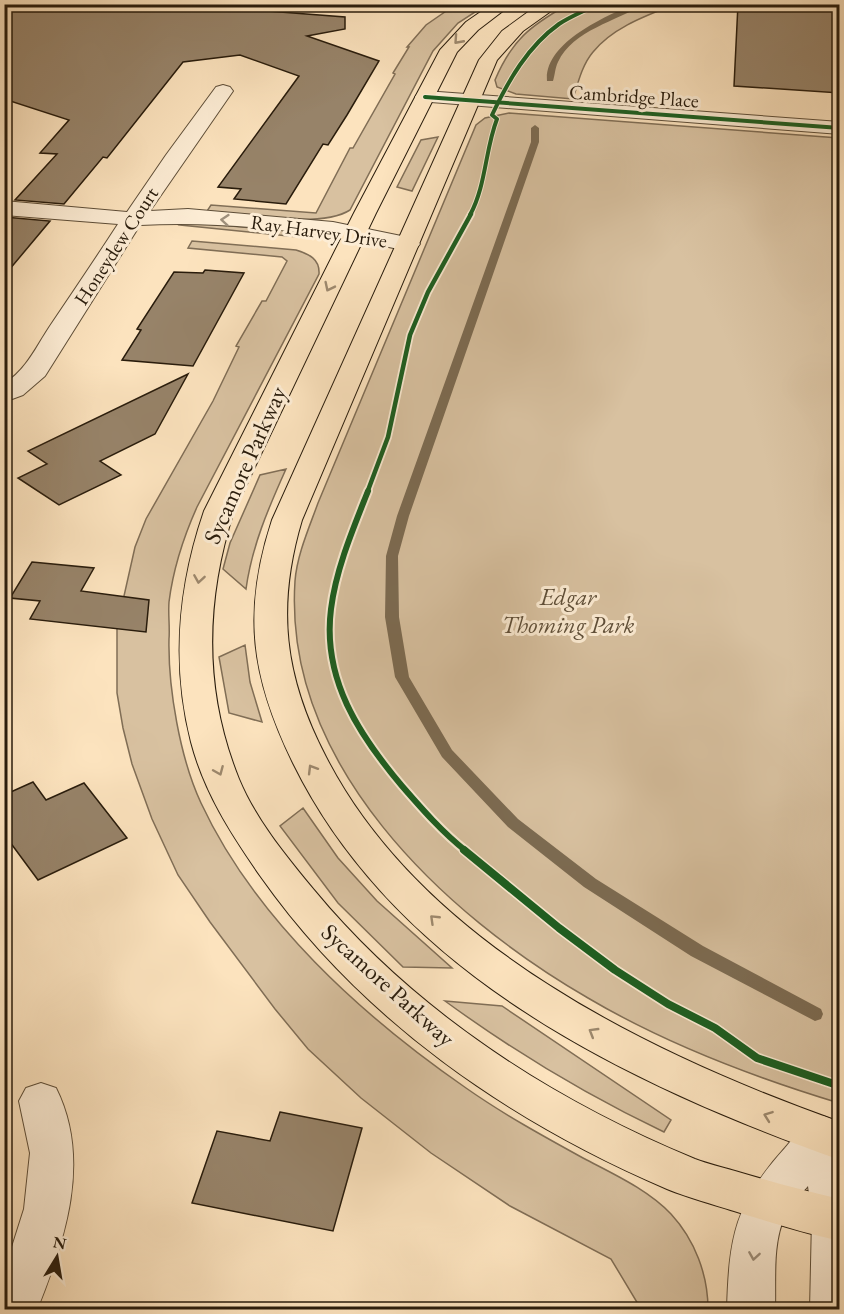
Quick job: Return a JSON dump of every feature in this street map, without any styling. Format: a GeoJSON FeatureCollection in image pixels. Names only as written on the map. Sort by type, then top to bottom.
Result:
{"type":"FeatureCollection","features":[{"type":"Feature","properties":{"kind":"main road","name":"Sycamore Parkway"},"geometry":{"type":"LineString","coordinates":[[504,4],[490,12],[459,38],[449,50],[352,239],[219,511],[208,538],[195,609],[195,650],[200,700],[213,757],[238,815],[287,887],[348,956],[434,1032],[505,1082],[587,1129],[684,1175],[769,1202],[837,1220]]}},
{"type":"Feature","properties":{"kind":"main road"},"geometry":{"type":"LineString","coordinates":[[552,4],[517,26],[498,45],[488,60],[287,520],[275,564],[269,601],[270,651],[283,702],[302,752],[338,814],[381,868],[443,928],[515,983],[598,1035],[684,1080],[755,1111],[832,1138]]}},
{"type":"Feature","properties":{"kind":"street","name":"Honeydew Court"},"geometry":{"type":"LineString","coordinates":[[4,394],[21,387],[42,364],[56,336],[173,159],[224,91]]}},
{"type":"Feature","properties":{"kind":"street","name":"Cambridge Place"},"geometry":{"type":"LineString","coordinates":[[425,97],[840,128]]}},
{"type":"Feature","properties":{"kind":"street","name":"Ray Harvey Drive"},"geometry":{"type":"LineString","coordinates":[[4,208],[134,219],[175,232],[352,239],[408,244]]}},
{"type":"Feature","properties":{"kind":"street"},"geometry":{"type":"LineString","coordinates":[[13,1310],[29,1270],[47,1209],[52,1153],[41,1101]]}},
{"type":"Feature","properties":{"kind":"street"},"geometry":{"type":"LineString","coordinates":[[751,1310],[753,1260],[759,1228],[769,1202],[832,1138]]}},
{"type":"Feature","properties":{"kind":"street"},"geometry":{"type":"LineString","coordinates":[[832,1138],[837,1220],[834,1310]]}},
{"type":"Feature","properties":{"kind":"green space"},"geometry":{"type":"Polygon","coordinates":[[[455,5],[486,5],[458,23],[433,51],[350,210],[337,216],[320,219],[281,219],[207,211],[211,205],[316,213],[350,148],[353,148],[395,74],[393,73],[409,47],[407,47],[426,25],[455,5]]]}},
{"type":"Feature","properties":{"kind":"green space"},"geometry":{"type":"Polygon","coordinates":[[[567,5],[673,5],[619,29],[601,44],[586,63],[573,99],[516,94],[497,87],[495,80],[515,44],[532,27],[567,5]]]}},
{"type":"Feature","properties":{"kind":"green space","name":"Edgar Thoming Park"},"geometry":{"type":"Polygon","coordinates":[[[509,113],[839,138],[839,1103],[710,1058],[618,1015],[533,963],[479,923],[428,877],[383,827],[344,771],[315,712],[298,648],[295,581],[304,542],[318,503],[476,125],[485,118],[509,113]]]}},
{"type":"Feature","properties":{"kind":"green space"},"geometry":{"type":"Polygon","coordinates":[[[438,137],[412,191],[397,187],[421,140],[438,137]]]}},
{"type":"Feature","properties":{"kind":"green space"},"geometry":{"type":"Polygon","coordinates":[[[186,222],[311,233],[314,236],[308,238],[180,225],[186,222]]]}},
{"type":"Feature","properties":{"kind":"green space"},"geometry":{"type":"Polygon","coordinates":[[[192,241],[296,250],[313,258],[319,269],[319,274],[197,507],[183,541],[173,578],[169,602],[169,658],[173,701],[181,744],[201,803],[224,846],[281,925],[351,997],[427,1060],[480,1098],[629,1183],[662,1205],[679,1224],[693,1247],[706,1283],[708,1309],[641,1309],[611,1259],[510,1206],[431,1153],[361,1098],[308,1049],[275,1009],[178,875],[152,819],[132,764],[123,728],[117,693],[117,627],[135,547],[146,519],[213,401],[239,347],[236,346],[262,301],[266,301],[287,261],[282,257],[188,248],[192,241]]]}},
{"type":"Feature","properties":{"kind":"green space"},"geometry":{"type":"Polygon","coordinates":[[[286,469],[257,543],[246,589],[223,569],[230,543],[260,475],[286,469]]]}},
{"type":"Feature","properties":{"kind":"green space"},"geometry":{"type":"Polygon","coordinates":[[[245,645],[250,682],[262,722],[229,713],[219,657],[245,645]]]}},
{"type":"Feature","properties":{"kind":"green space"},"geometry":{"type":"Polygon","coordinates":[[[303,808],[338,858],[377,901],[452,968],[403,967],[338,903],[280,826],[303,808]]]}},
{"type":"Feature","properties":{"kind":"green space"},"geometry":{"type":"Polygon","coordinates":[[[445,1001],[502,1006],[671,1120],[664,1132],[607,1103],[524,1055],[445,1001]]]}},
{"type":"Feature","properties":{"kind":"building"},"geometry":{"type":"Polygon","coordinates":[[[4,4],[232,4],[229,8],[345,17],[345,29],[307,36],[379,61],[328,145],[323,144],[286,204],[234,199],[241,189],[218,187],[299,76],[240,55],[183,62],[107,158],[103,157],[64,204],[15,200],[57,154],[40,153],[69,120],[4,99],[4,4]]]}},
{"type":"Feature","properties":{"kind":"building"},"geometry":{"type":"Polygon","coordinates":[[[738,4],[840,4],[840,93],[734,86],[738,4]]]}},
{"type":"Feature","properties":{"kind":"building"},"geometry":{"type":"Polygon","coordinates":[[[4,217],[50,221],[4,276],[4,217]]]}},
{"type":"Feature","properties":{"kind":"building"},"geometry":{"type":"Polygon","coordinates":[[[205,270],[244,273],[193,366],[122,360],[141,330],[137,329],[174,272],[203,273],[205,270]]]}},
{"type":"Feature","properties":{"kind":"building"},"geometry":{"type":"Polygon","coordinates":[[[188,374],[155,434],[100,461],[121,475],[59,505],[18,478],[47,464],[28,451],[188,374]]]}},
{"type":"Feature","properties":{"kind":"building"},"geometry":{"type":"Polygon","coordinates":[[[32,562],[94,568],[81,591],[149,600],[146,632],[30,619],[40,601],[10,598],[32,562]]]}},
{"type":"Feature","properties":{"kind":"building"},"geometry":{"type":"Polygon","coordinates":[[[33,782],[46,800],[84,783],[127,838],[38,880],[4,834],[4,795],[33,782]]]}},
{"type":"Feature","properties":{"kind":"building"},"geometry":{"type":"Polygon","coordinates":[[[280,1112],[362,1128],[333,1231],[192,1203],[217,1131],[270,1141],[280,1112]]]}},
{"type":"Feature","properties":{"kind":"waterway"},"geometry":{"type":"LineString","coordinates":[[550,79],[555,61],[570,43],[593,27],[641,4]]}},
{"type":"Feature","properties":{"kind":"waterway"},"geometry":{"type":"LineString","coordinates":[[535,128],[535,142],[403,516],[392,556],[392,617],[402,677],[447,753],[513,823],[590,883],[697,951],[815,1014]]}},
{"type":"Feature","properties":{"kind":"cycle path"},"geometry":{"type":"LineString","coordinates":[[597,4],[563,21],[539,42],[512,78],[492,115],[497,119],[491,135],[477,203],[428,292],[410,335],[388,437],[353,530],[337,581],[331,610],[330,647],[334,671],[344,702],[358,729],[385,766],[423,811],[462,848],[559,928],[615,970],[668,1004],[715,1028],[757,1058],[840,1086]]}},
{"type":"Feature","properties":{"kind":"cycle path"},"geometry":{"type":"LineString","coordinates":[[425,97],[840,128]]}}]}
